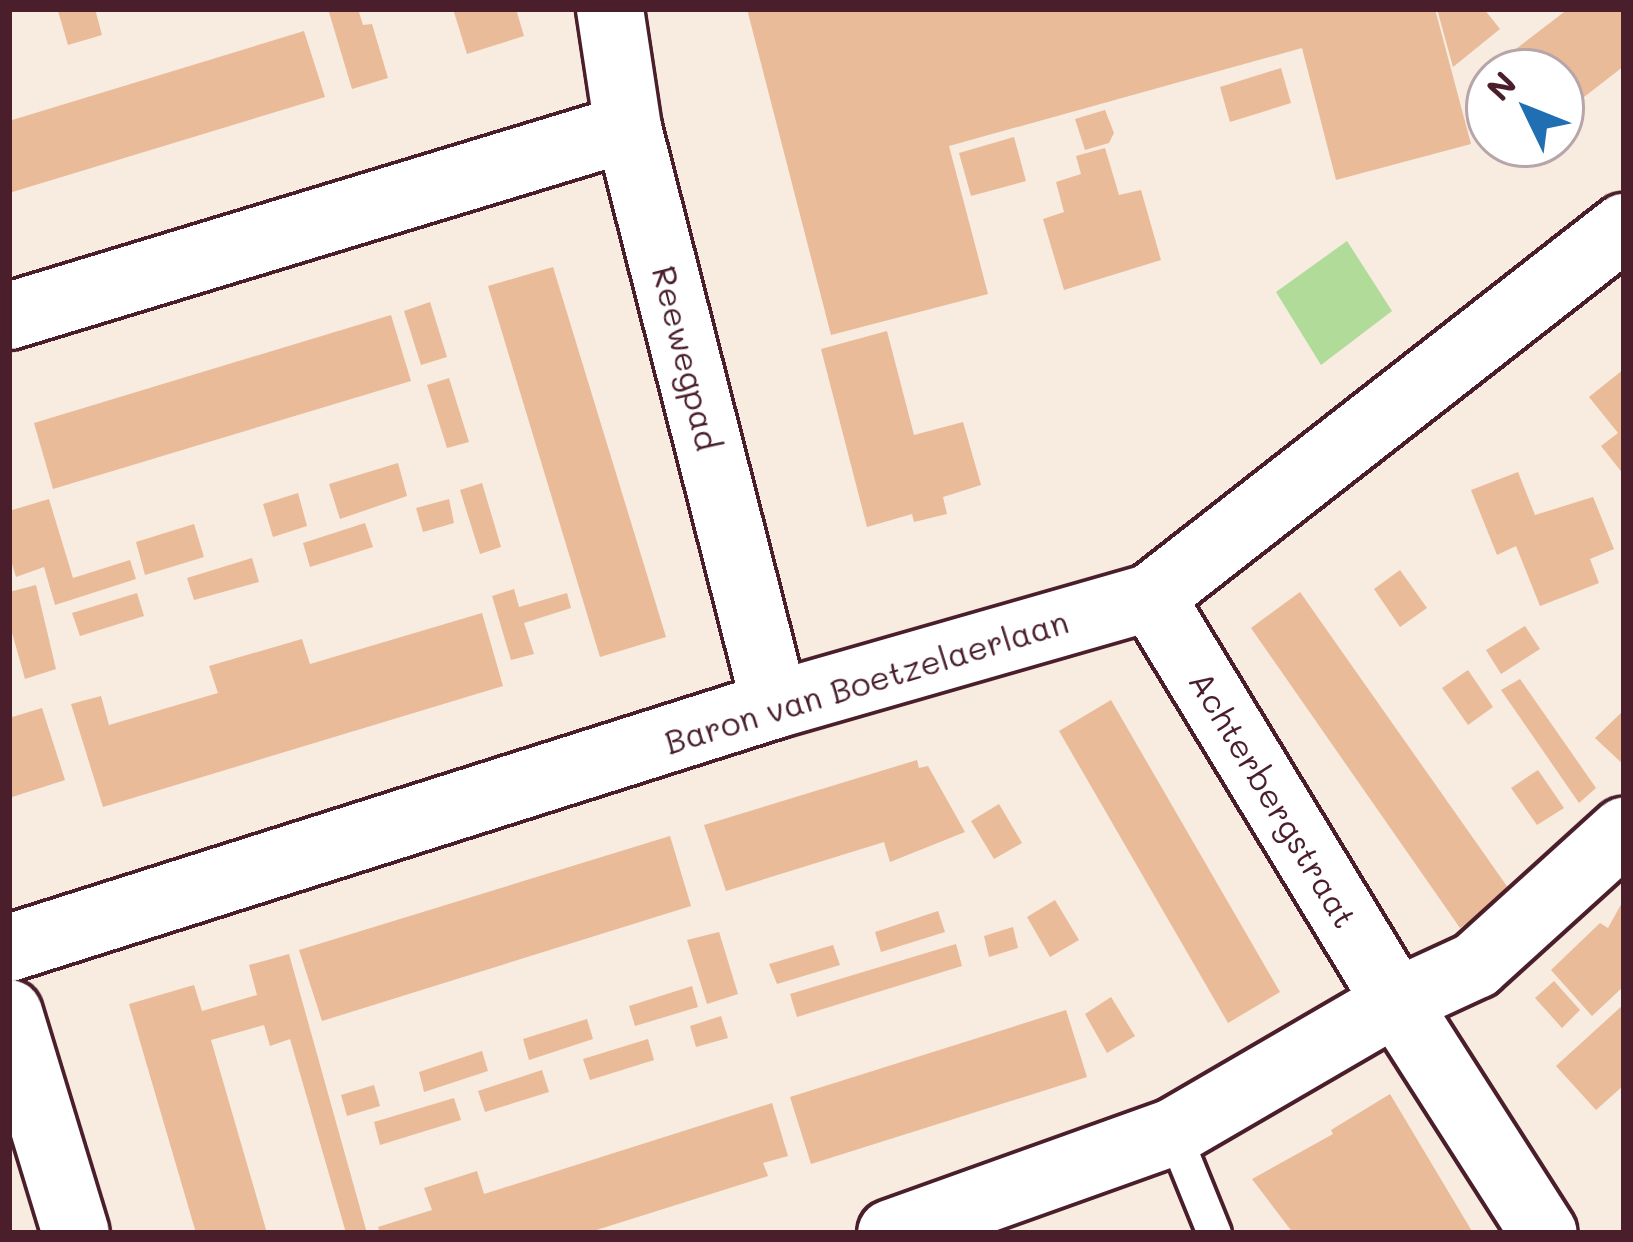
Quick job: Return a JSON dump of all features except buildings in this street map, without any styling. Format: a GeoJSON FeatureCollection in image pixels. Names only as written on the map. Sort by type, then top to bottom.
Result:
{"type":"FeatureCollection","features":[{"type":"Feature","properties":{"kind":"street","name":"Reewegpad"},"geometry":{"type":"LineString","coordinates":[[610,9],[628,128],[776,705]]}},
{"type":"Feature","properties":{"kind":"street"},"geometry":{"type":"LineString","coordinates":[[9,316],[628,128]]}},
{"type":"Feature","properties":{"kind":"street","name":"Baron van Boetzelaerlaan"},"geometry":{"type":"LineString","coordinates":[[9,948],[776,705],[1151,596],[1624,226]]}},
{"type":"Feature","properties":{"kind":"street","name":"Achterbergstraat"},"geometry":{"type":"LineString","coordinates":[[1151,596],[1396,1002],[1544,1233]]}},
{"type":"Feature","properties":{"kind":"street"},"geometry":{"type":"LineString","coordinates":[[891,1233],[1173,1132],[1396,1002],[1476,965],[1624,831]]}},
{"type":"Feature","properties":{"kind":"street"},"geometry":{"type":"LineString","coordinates":[[9,1013],[76,1233]]}},
{"type":"Feature","properties":{"kind":"lane"},"geometry":{"type":"LineString","coordinates":[[1173,1132],[1214,1233]]}},
{"type":"Feature","properties":{"kind":"green space"},"geometry":{"type":"Polygon","coordinates":[[[1347,241],[1392,311],[1321,365],[1276,292],[1347,241]]]}}]}
